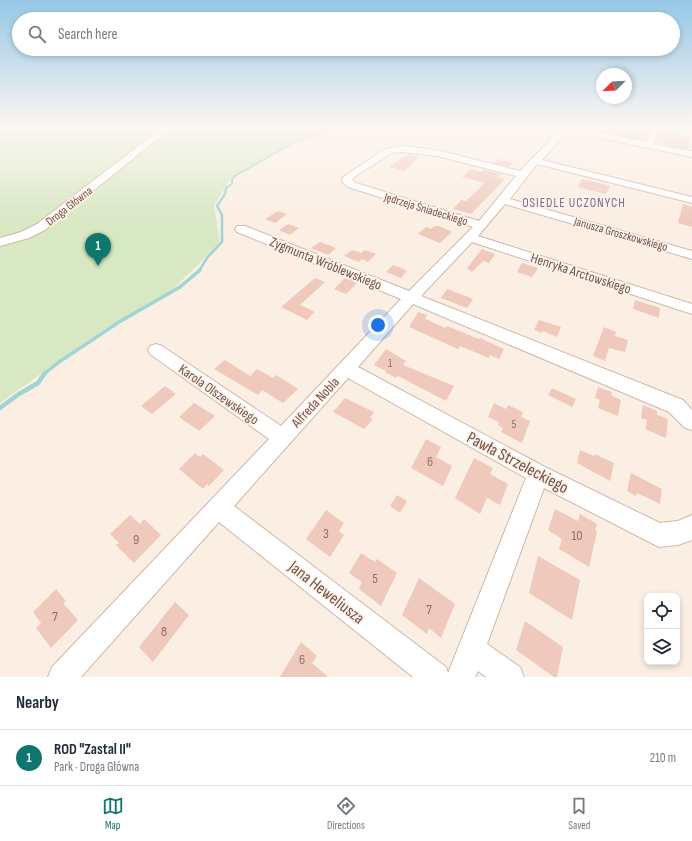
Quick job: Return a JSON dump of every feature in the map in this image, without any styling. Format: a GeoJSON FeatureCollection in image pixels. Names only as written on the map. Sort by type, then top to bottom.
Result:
{"type":"FeatureCollection","features":[{"type":"Feature","properties":{"kind":"street","name":"Droga Główna"},"geometry":{"type":"LineString","coordinates":[[0,242],[41,227],[128,159]]}},
{"type":"Feature","properties":{"kind":"street","name":"Jędrzeja Śniadeckiego"},"geometry":{"type":"LineString","coordinates":[[376,159],[348,177],[347,181],[352,185],[475,232]]}},
{"type":"Feature","properties":{"kind":"street","name":"Jędrzeja Śniadeckiego"},"geometry":{"type":"LineString","coordinates":[[458,159],[522,175]]}},
{"type":"Feature","properties":{"kind":"street","name":"Alfreda Nobla"},"geometry":{"type":"LineString","coordinates":[[62,677],[282,437],[346,370],[411,297],[475,232],[504,200],[522,175],[539,159]]}},
{"type":"Feature","properties":{"kind":"street"},"geometry":{"type":"LineString","coordinates":[[536,161],[692,200]]}},
{"type":"Feature","properties":{"kind":"street","name":"Janusza Groszkowskiego"},"geometry":{"type":"LineString","coordinates":[[504,200],[692,255]]}},
{"type":"Feature","properties":{"kind":"street","name":"Zygmunta Wróblewskiego"},"geometry":{"type":"LineString","coordinates":[[241,229],[411,297]]}},
{"type":"Feature","properties":{"kind":"street","name":"Henryka Arctowskiego"},"geometry":{"type":"LineString","coordinates":[[475,232],[692,309]]}},
{"type":"Feature","properties":{"kind":"street"},"geometry":{"type":"LineString","coordinates":[[411,297],[676,406],[692,422]]}},
{"type":"Feature","properties":{"kind":"street","name":"Karola Olszewskiego"},"geometry":{"type":"LineString","coordinates":[[156,350],[282,437]]}},
{"type":"Feature","properties":{"kind":"street","name":"Pawła Strzeleckiego"},"geometry":{"type":"LineString","coordinates":[[346,370],[538,474],[659,535],[678,533],[692,528],[692,526]]}},
{"type":"Feature","properties":{"kind":"street"},"geometry":{"type":"LineString","coordinates":[[460,677],[538,474]]}},
{"type":"Feature","properties":{"kind":"street","name":"Jana Heweliusza"},"geometry":{"type":"LineString","coordinates":[[218,507],[436,677]]}},
{"type":"Feature","properties":{"kind":"street"},"geometry":{"type":"LineString","coordinates":[[471,649],[510,677]]}},
{"type":"Feature","properties":{"kind":"green space"},"geometry":{"type":"Polygon","coordinates":[[[0,159],[264,159],[232,177],[214,205],[220,243],[172,290],[98,333],[0,403],[0,159]]]}},
{"type":"Feature","properties":{"kind":"building"},"geometry":{"type":"Polygon","coordinates":[[[401,159],[417,159],[404,171],[389,167],[401,159]]]}},
{"type":"Feature","properties":{"kind":"building"},"geometry":{"type":"Polygon","coordinates":[[[499,159],[514,163],[509,167],[494,163],[499,159]]]}},
{"type":"Feature","properties":{"kind":"building"},"geometry":{"type":"Polygon","coordinates":[[[470,169],[482,172],[485,170],[501,174],[497,177],[505,179],[471,214],[453,209],[461,200],[466,201],[485,183],[462,177],[470,169]]]}},
{"type":"Feature","properties":{"kind":"building"},"geometry":{"type":"Polygon","coordinates":[[[582,179],[610,186],[606,194],[577,187],[582,179]]]}},
{"type":"Feature","properties":{"kind":"building"},"geometry":{"type":"Polygon","coordinates":[[[683,204],[692,207],[692,227],[678,223],[683,204]]]}},
{"type":"Feature","properties":{"kind":"building"},"geometry":{"type":"Polygon","coordinates":[[[278,211],[287,214],[275,223],[265,219],[278,211]]]}},
{"type":"Feature","properties":{"kind":"building"},"geometry":{"type":"Polygon","coordinates":[[[288,224],[299,228],[290,235],[279,230],[288,224]]]}},
{"type":"Feature","properties":{"kind":"building"},"geometry":{"type":"Polygon","coordinates":[[[434,226],[439,226],[452,232],[440,243],[418,234],[426,227],[431,229],[434,226]]]}},
{"type":"Feature","properties":{"kind":"building"},"geometry":{"type":"Polygon","coordinates":[[[320,242],[336,248],[328,255],[311,248],[320,242]]]}},
{"type":"Feature","properties":{"kind":"building"},"geometry":{"type":"Polygon","coordinates":[[[482,249],[495,254],[489,263],[483,261],[472,272],[467,268],[482,249]]]}},
{"type":"Feature","properties":{"kind":"building"},"geometry":{"type":"Polygon","coordinates":[[[352,250],[361,253],[365,250],[376,254],[368,262],[362,259],[359,262],[344,256],[352,250]]]}},
{"type":"Feature","properties":{"kind":"building"},"geometry":{"type":"Polygon","coordinates":[[[522,263],[538,268],[532,277],[517,272],[522,263]]]}},
{"type":"Feature","properties":{"kind":"building"},"geometry":{"type":"Polygon","coordinates":[[[393,265],[407,271],[401,278],[386,272],[393,265]]]}},
{"type":"Feature","properties":{"kind":"building"},"geometry":{"type":"Polygon","coordinates":[[[315,278],[325,282],[300,305],[315,312],[307,320],[281,307],[315,278]]]}},
{"type":"Feature","properties":{"kind":"building"},"geometry":{"type":"Polygon","coordinates":[[[345,278],[357,283],[346,294],[334,289],[345,278]]]}},
{"type":"Feature","properties":{"kind":"building"},"geometry":{"type":"Polygon","coordinates":[[[447,289],[473,299],[467,308],[441,298],[447,289]]]}},
{"type":"Feature","properties":{"kind":"building"},"geometry":{"type":"Polygon","coordinates":[[[635,300],[660,308],[659,318],[633,309],[635,300]]]}},
{"type":"Feature","properties":{"kind":"building"},"geometry":{"type":"Polygon","coordinates":[[[418,312],[427,315],[425,319],[445,328],[447,326],[479,339],[480,338],[504,349],[499,359],[490,355],[489,358],[460,346],[458,349],[409,327],[418,312]]]}},
{"type":"Feature","properties":{"kind":"building"},"geometry":{"type":"Polygon","coordinates":[[[539,320],[561,327],[557,337],[543,331],[542,333],[534,330],[539,320]]]}},
{"type":"Feature","properties":{"kind":"building"},"geometry":{"type":"Polygon","coordinates":[[[604,327],[616,332],[615,336],[628,340],[625,352],[609,348],[605,361],[593,356],[604,327]]]}},
{"type":"Feature","properties":{"kind":"building"},"geometry":{"type":"Polygon","coordinates":[[[386,349],[406,361],[403,365],[454,386],[446,401],[398,376],[396,378],[374,365],[386,349]]]}},
{"type":"Feature","properties":{"kind":"building"},"geometry":{"type":"Polygon","coordinates":[[[225,360],[250,376],[257,369],[273,378],[276,375],[298,389],[283,403],[262,390],[258,395],[214,369],[225,360]]]}},
{"type":"Feature","properties":{"kind":"building"},"geometry":{"type":"Polygon","coordinates":[[[165,386],[176,394],[152,414],[141,406],[165,386]]]}},
{"type":"Feature","properties":{"kind":"building"},"geometry":{"type":"Polygon","coordinates":[[[598,387],[612,392],[611,395],[621,400],[618,416],[598,408],[600,400],[595,398],[598,387]]]}},
{"type":"Feature","properties":{"kind":"building"},"geometry":{"type":"Polygon","coordinates":[[[552,388],[576,399],[572,407],[548,395],[552,388]]]}},
{"type":"Feature","properties":{"kind":"building"},"geometry":{"type":"Polygon","coordinates":[[[345,398],[374,412],[370,418],[373,419],[364,429],[333,412],[345,398]]]}},
{"type":"Feature","properties":{"kind":"building"},"geometry":{"type":"Polygon","coordinates":[[[194,403],[215,416],[199,431],[179,417],[194,403]]]}},
{"type":"Feature","properties":{"kind":"building"},"geometry":{"type":"Polygon","coordinates":[[[494,403],[506,409],[508,405],[523,412],[521,417],[530,421],[522,443],[501,432],[503,428],[498,425],[499,422],[488,417],[494,403]]]}},
{"type":"Feature","properties":{"kind":"building"},"geometry":{"type":"Polygon","coordinates":[[[643,405],[657,411],[657,415],[668,419],[666,438],[645,429],[647,420],[641,418],[643,405]]]}},
{"type":"Feature","properties":{"kind":"building"},"geometry":{"type":"Polygon","coordinates":[[[426,439],[441,447],[436,457],[452,466],[443,486],[411,468],[426,439]]]}},
{"type":"Feature","properties":{"kind":"building"},"geometry":{"type":"Polygon","coordinates":[[[580,450],[594,456],[595,454],[614,463],[610,481],[577,463],[580,450]]]}},
{"type":"Feature","properties":{"kind":"building"},"geometry":{"type":"Polygon","coordinates":[[[195,453],[200,457],[203,454],[224,470],[209,486],[207,484],[203,489],[179,469],[195,453]]]}},
{"type":"Feature","properties":{"kind":"building"},"geometry":{"type":"Polygon","coordinates":[[[474,458],[493,468],[490,474],[508,484],[500,505],[487,498],[480,514],[455,498],[474,458]]]}},
{"type":"Feature","properties":{"kind":"building"},"geometry":{"type":"Polygon","coordinates":[[[631,473],[662,489],[660,504],[637,493],[636,496],[627,491],[631,473]]]}},
{"type":"Feature","properties":{"kind":"building"},"geometry":{"type":"Polygon","coordinates":[[[397,495],[407,501],[400,513],[390,506],[397,495]]]}},
{"type":"Feature","properties":{"kind":"building"},"geometry":{"type":"Polygon","coordinates":[[[555,509],[578,521],[580,514],[597,524],[595,530],[597,532],[589,567],[559,549],[562,539],[548,530],[555,509]]]}},
{"type":"Feature","properties":{"kind":"building"},"geometry":{"type":"Polygon","coordinates":[[[326,510],[344,523],[339,531],[344,535],[330,557],[306,539],[326,510]]]}},
{"type":"Feature","properties":{"kind":"building"},"geometry":{"type":"Polygon","coordinates":[[[130,515],[140,524],[144,519],[161,535],[134,563],[116,545],[119,543],[110,534],[130,515]]]}},
{"type":"Feature","properties":{"kind":"building"},"geometry":{"type":"Polygon","coordinates":[[[361,553],[375,562],[377,559],[397,573],[381,606],[359,589],[362,582],[349,573],[361,553]]]}},
{"type":"Feature","properties":{"kind":"building"},"geometry":{"type":"Polygon","coordinates":[[[538,556],[580,580],[572,620],[529,593],[538,556]]]}},
{"type":"Feature","properties":{"kind":"building"},"geometry":{"type":"Polygon","coordinates":[[[419,578],[455,604],[441,638],[429,628],[427,634],[402,615],[419,578]]]}},
{"type":"Feature","properties":{"kind":"building"},"geometry":{"type":"Polygon","coordinates":[[[56,589],[66,601],[63,603],[78,620],[51,648],[36,628],[41,623],[33,612],[56,589]]]}},
{"type":"Feature","properties":{"kind":"building"},"geometry":{"type":"Polygon","coordinates":[[[175,602],[189,615],[153,662],[139,647],[175,602]]]}},
{"type":"Feature","properties":{"kind":"building"},"geometry":{"type":"Polygon","coordinates":[[[525,621],[563,647],[557,677],[554,677],[516,650],[525,621]]]}},
{"type":"Feature","properties":{"kind":"building"},"geometry":{"type":"Polygon","coordinates":[[[301,642],[317,656],[312,663],[328,677],[280,677],[301,642]]]}},
{"type":"Feature","properties":{"kind":"waterway"},"geometry":{"type":"LineString","coordinates":[[226,189],[232,184],[232,179],[235,176],[265,159]]}},
{"type":"Feature","properties":{"kind":"waterway"},"geometry":{"type":"LineString","coordinates":[[199,271],[207,258],[222,242],[222,215],[217,206],[225,194],[226,189]]}},
{"type":"Feature","properties":{"kind":"waterway"},"geometry":{"type":"LineString","coordinates":[[45,373],[59,362],[119,322],[180,287],[199,271]]}},
{"type":"Feature","properties":{"kind":"waterway"},"geometry":{"type":"LineString","coordinates":[[0,408],[19,394],[38,383],[45,373]]}},
{"type":"Feature","properties":{"kind":"place","name":"ROD \"Zastal II\""},"geometry":{"type":"Point","coordinates":[98,266]}},
{"type":"Feature","properties":{"kind":"district","name":"OSIEDLE UCZONYCH"},"geometry":{"type":"Point","coordinates":[574,202]}}]}
